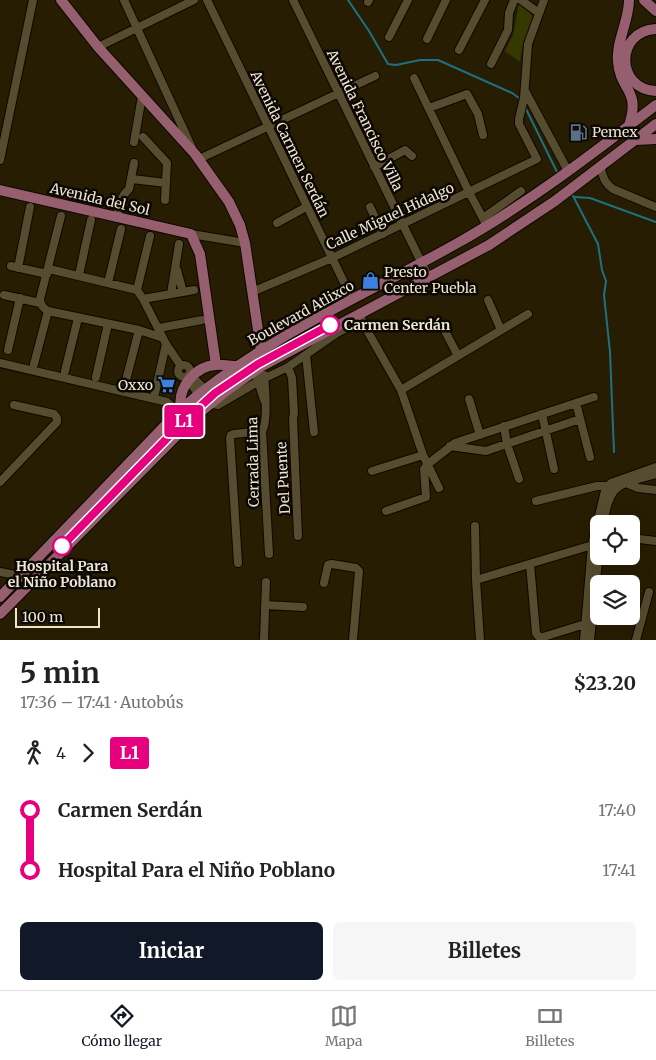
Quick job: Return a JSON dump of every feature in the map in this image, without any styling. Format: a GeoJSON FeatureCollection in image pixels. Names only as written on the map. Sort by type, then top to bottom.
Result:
{"type":"FeatureCollection","features":[{"type":"Feature","properties":{"kind":"main road"},"geometry":{"type":"LineString","coordinates":[[60,0],[98,47],[197,156],[229,202],[240,225],[245,243],[261,350]]}},
{"type":"Feature","properties":{"kind":"main road"},"geometry":{"type":"LineString","coordinates":[[629,0],[618,61],[620,73],[633,102],[629,125]]}},
{"type":"Feature","properties":{"kind":"main road"},"geometry":{"type":"LineString","coordinates":[[644,0],[656,11]]}},
{"type":"Feature","properties":{"kind":"main road"},"geometry":{"type":"LineString","coordinates":[[656,29],[644,31],[633,40],[626,52],[625,62],[627,72],[632,80],[640,87],[656,91]]}},
{"type":"Feature","properties":{"kind":"main road","name":"Boulevard Atlixco"},"geometry":{"type":"LineString","coordinates":[[0,594],[20,576],[180,410],[202,391],[261,350],[421,263],[485,222],[522,205],[656,104]]}},
{"type":"Feature","properties":{"kind":"main road","name":"Boulevard Atlixco"},"geometry":{"type":"LineString","coordinates":[[0,614],[212,402],[258,369],[355,321],[489,245],[555,200],[656,124]]}},
{"type":"Feature","properties":{"kind":"main road"},"geometry":{"type":"LineString","coordinates":[[635,140],[656,139]]}},
{"type":"Feature","properties":{"kind":"main road","name":"Avenida del Sol"},"geometry":{"type":"LineString","coordinates":[[1,189],[191,234]]}},
{"type":"Feature","properties":{"kind":"main road"},"geometry":{"type":"LineString","coordinates":[[191,234],[200,254],[216,365]]}},
{"type":"Feature","properties":{"kind":"main road"},"geometry":{"type":"LineString","coordinates":[[180,410],[180,398],[189,377],[216,365],[236,366]]}},
{"type":"Feature","properties":{"kind":"main road"},"geometry":{"type":"LineString","coordinates":[[0,619],[12,601]]}},
{"type":"Feature","properties":{"kind":"street"},"geometry":{"type":"LineString","coordinates":[[0,160],[33,0]]}},
{"type":"Feature","properties":{"kind":"street"},"geometry":{"type":"LineString","coordinates":[[124,0],[197,156],[375,76]]}},
{"type":"Feature","properties":{"kind":"street"},"geometry":{"type":"LineString","coordinates":[[98,47],[194,0]]}},
{"type":"Feature","properties":{"kind":"street","name":"Avenida Carmen Serdán"},"geometry":{"type":"LineString","coordinates":[[207,0],[352,299]]}},
{"type":"Feature","properties":{"kind":"street","name":"Avenida Francisco Villa"},"geometry":{"type":"LineString","coordinates":[[292,0],[429,278]]}},
{"type":"Feature","properties":{"kind":"street"},"geometry":{"type":"LineString","coordinates":[[388,38],[408,0]]}},
{"type":"Feature","properties":{"kind":"street"},"geometry":{"type":"LineString","coordinates":[[427,39],[446,0]]}},
{"type":"Feature","properties":{"kind":"street"},"geometry":{"type":"LineString","coordinates":[[459,50],[485,0]]}},
{"type":"Feature","properties":{"kind":"street"},"geometry":{"type":"LineString","coordinates":[[491,64],[508,30],[509,13],[514,0]]}},
{"type":"Feature","properties":{"kind":"street"},"geometry":{"type":"LineString","coordinates":[[521,0],[539,13]]}},
{"type":"Feature","properties":{"kind":"street"},"geometry":{"type":"LineString","coordinates":[[544,0],[528,44],[525,95],[567,172]]}},
{"type":"Feature","properties":{"kind":"street"},"geometry":{"type":"LineString","coordinates":[[414,78],[485,222],[521,191]]}},
{"type":"Feature","properties":{"kind":"street"},"geometry":{"type":"LineString","coordinates":[[429,108],[467,94],[478,114],[483,135]]}},
{"type":"Feature","properties":{"kind":"street","name":"Calle Miguel Hidalgo"},"geometry":{"type":"LineString","coordinates":[[252,292],[332,258],[537,159],[519,124],[525,95]]}},
{"type":"Feature","properties":{"kind":"street"},"geometry":{"type":"LineString","coordinates":[[134,142],[142,96]]}},
{"type":"Feature","properties":{"kind":"street"},"geometry":{"type":"LineString","coordinates":[[144,137],[167,163],[165,200]]}},
{"type":"Feature","properties":{"kind":"street"},"geometry":{"type":"LineString","coordinates":[[374,167],[405,150],[412,156]]}},
{"type":"Feature","properties":{"kind":"street"},"geometry":{"type":"LineString","coordinates":[[117,218],[120,200],[129,189],[132,180],[134,163]]}},
{"type":"Feature","properties":{"kind":"street"},"geometry":{"type":"LineString","coordinates":[[600,166],[607,185],[656,207]]}},
{"type":"Feature","properties":{"kind":"street"},"geometry":{"type":"LineString","coordinates":[[132,180],[166,183]]}},
{"type":"Feature","properties":{"kind":"street"},"geometry":{"type":"LineString","coordinates":[[30,207],[14,267],[79,275],[137,290],[144,299],[165,341],[181,366],[188,366],[191,370],[189,377],[202,391],[211,396],[212,402],[218,405],[261,380],[289,371],[306,355],[355,321],[401,390],[424,455],[440,488]]}},
{"type":"Feature","properties":{"kind":"street"},"geometry":{"type":"LineString","coordinates":[[277,223],[306,207]]}},
{"type":"Feature","properties":{"kind":"street"},"geometry":{"type":"LineString","coordinates":[[370,207],[383,234]]}},
{"type":"Feature","properties":{"kind":"street"},"geometry":{"type":"LineString","coordinates":[[40,303],[61,216]]}},
{"type":"Feature","properties":{"kind":"street"},"geometry":{"type":"LineString","coordinates":[[79,275],[91,220]]}},
{"type":"Feature","properties":{"kind":"street"},"geometry":{"type":"LineString","coordinates":[[108,283],[121,229]]}},
{"type":"Feature","properties":{"kind":"street","name":"Avenida del Sol"},"geometry":{"type":"LineString","coordinates":[[191,234],[245,243]]}},
{"type":"Feature","properties":{"kind":"street"},"geometry":{"type":"LineString","coordinates":[[137,290],[150,236]]}},
{"type":"Feature","properties":{"kind":"street"},"geometry":{"type":"LineString","coordinates":[[171,294],[179,244]]}},
{"type":"Feature","properties":{"kind":"street"},"geometry":{"type":"LineString","coordinates":[[176,266],[183,292]]}},
{"type":"Feature","properties":{"kind":"street"},"geometry":{"type":"LineString","coordinates":[[144,299],[194,290]]}},
{"type":"Feature","properties":{"kind":"street"},"geometry":{"type":"LineString","coordinates":[[4,294],[40,303],[48,311],[138,330],[165,341]]}},
{"type":"Feature","properties":{"kind":"street"},"geometry":{"type":"LineString","coordinates":[[8,350],[20,298]]}},
{"type":"Feature","properties":{"kind":"street"},"geometry":{"type":"LineString","coordinates":[[488,300],[501,330]]}},
{"type":"Feature","properties":{"kind":"street"},"geometry":{"type":"LineString","coordinates":[[34,364],[48,311]]}},
{"type":"Feature","properties":{"kind":"street"},"geometry":{"type":"LineString","coordinates":[[401,390],[528,314]]}},
{"type":"Feature","properties":{"kind":"street"},"geometry":{"type":"LineString","coordinates":[[65,371],[78,318]]}},
{"type":"Feature","properties":{"kind":"street"},"geometry":{"type":"LineString","coordinates":[[158,328],[202,320]]}},
{"type":"Feature","properties":{"kind":"street"},"geometry":{"type":"LineString","coordinates":[[96,377],[108,324]]}},
{"type":"Feature","properties":{"kind":"street"},"geometry":{"type":"LineString","coordinates":[[444,329],[458,356]]}},
{"type":"Feature","properties":{"kind":"street"},"geometry":{"type":"LineString","coordinates":[[125,384],[138,330]]}},
{"type":"Feature","properties":{"kind":"street"},"geometry":{"type":"LineString","coordinates":[[155,393],[165,341]]}},
{"type":"Feature","properties":{"kind":"street"},"geometry":{"type":"LineString","coordinates":[[306,355],[314,432]]}},
{"type":"Feature","properties":{"kind":"street"},"geometry":{"type":"LineString","coordinates":[[0,363],[167,402],[180,410]]}},
{"type":"Feature","properties":{"kind":"street","name":"Cerrada Lima"},"geometry":{"type":"LineString","coordinates":[[258,369],[266,392],[264,400],[266,424],[262,431],[269,554]]}},
{"type":"Feature","properties":{"kind":"street","name":"Del Puente"},"geometry":{"type":"LineString","coordinates":[[289,371],[292,378],[294,414],[298,536]]}},
{"type":"Feature","properties":{"kind":"street"},"geometry":{"type":"LineString","coordinates":[[386,511],[426,497],[423,471],[428,464],[450,446],[480,434],[594,397]]}},
{"type":"Feature","properties":{"kind":"street"},"geometry":{"type":"LineString","coordinates":[[469,400],[480,434]]}},
{"type":"Feature","properties":{"kind":"street"},"geometry":{"type":"LineString","coordinates":[[576,403],[590,458]]}},
{"type":"Feature","properties":{"kind":"street"},"geometry":{"type":"LineString","coordinates":[[0,482],[58,422],[54,414],[14,405]]}},
{"type":"Feature","properties":{"kind":"street"},"geometry":{"type":"LineString","coordinates":[[542,414],[554,469]]}},
{"type":"Feature","properties":{"kind":"street"},"geometry":{"type":"LineString","coordinates":[[450,446],[486,451],[580,419]]}},
{"type":"Feature","properties":{"kind":"street"},"geometry":{"type":"LineString","coordinates":[[504,426],[507,444],[519,479]]}},
{"type":"Feature","properties":{"kind":"street"},"geometry":{"type":"LineString","coordinates":[[238,563],[230,438],[234,434],[262,431]]}},
{"type":"Feature","properties":{"kind":"street"},"geometry":{"type":"LineString","coordinates":[[372,470],[424,455]]}},
{"type":"Feature","properties":{"kind":"street"},"geometry":{"type":"LineString","coordinates":[[605,515],[611,483],[656,467]]}},
{"type":"Feature","properties":{"kind":"street"},"geometry":{"type":"LineString","coordinates":[[600,515],[604,491],[656,474]]}},
{"type":"Feature","properties":{"kind":"street"},"geometry":{"type":"LineString","coordinates":[[626,483],[638,488],[656,490]]}},
{"type":"Feature","properties":{"kind":"street"},"geometry":{"type":"LineString","coordinates":[[536,501],[597,486],[610,488]]}},
{"type":"Feature","properties":{"kind":"street"},"geometry":{"type":"LineString","coordinates":[[475,526],[480,640]]}},
{"type":"Feature","properties":{"kind":"street"},"geometry":{"type":"LineString","coordinates":[[640,539],[656,541]]}},
{"type":"Feature","properties":{"kind":"street"},"geometry":{"type":"LineString","coordinates":[[476,580],[590,546]]}},
{"type":"Feature","properties":{"kind":"street"},"geometry":{"type":"LineString","coordinates":[[530,564],[536,633],[539,637],[587,627]]}},
{"type":"Feature","properties":{"kind":"street"},"geometry":{"type":"LineString","coordinates":[[324,583],[328,565],[356,568],[359,571],[353,640]]}},
{"type":"Feature","properties":{"kind":"street"},"geometry":{"type":"LineString","coordinates":[[590,640],[587,627],[593,565]]}},
{"type":"Feature","properties":{"kind":"street"},"geometry":{"type":"LineString","coordinates":[[584,640],[597,565]]}},
{"type":"Feature","properties":{"kind":"street"},"geometry":{"type":"LineString","coordinates":[[0,572],[20,576]]}},
{"type":"Feature","properties":{"kind":"street"},"geometry":{"type":"LineString","coordinates":[[264,640],[266,582]]}},
{"type":"Feature","properties":{"kind":"street"},"geometry":{"type":"LineString","coordinates":[[636,640],[649,592]]}},
{"type":"Feature","properties":{"kind":"street"},"geometry":{"type":"LineString","coordinates":[[265,605],[303,607]]}},
{"type":"Feature","properties":{"kind":"green space"},"geometry":{"type":"Polygon","coordinates":[[[519,4],[533,16],[522,48],[520,62],[505,51],[513,35],[519,4]]]}},
{"type":"Feature","properties":{"kind":"waterway"},"geometry":{"type":"LineString","coordinates":[[348,0],[388,64],[396,65],[420,60],[438,60],[512,93],[522,100]]}},
{"type":"Feature","properties":{"kind":"waterway"},"geometry":{"type":"LineString","coordinates":[[525,107],[558,174]]}},
{"type":"Feature","properties":{"kind":"waterway"},"geometry":{"type":"LineString","coordinates":[[571,192],[598,244],[602,270],[606,281],[604,295],[610,352],[614,452]]}},
{"type":"Feature","properties":{"kind":"waterway"},"geometry":{"type":"LineString","coordinates":[[575,197],[590,198],[656,222]]}},
{"type":"Feature","properties":{"kind":"bus line","name":"L1"},"geometry":{"type":"LineString","coordinates":[[62,546],[182,423],[215,393],[258,364],[330,325]]}},
{"type":"Feature","properties":{"kind":"place","name":"Pemex"},"geometry":{"type":"Point","coordinates":[578,132]}},
{"type":"Feature","properties":{"kind":"place","name":"Presto Center Puebla"},"geometry":{"type":"Point","coordinates":[370,280]}},
{"type":"Feature","properties":{"kind":"place","name":"Carmen Serdán"},"geometry":{"type":"Point","coordinates":[330,325]}},
{"type":"Feature","properties":{"kind":"place","name":"Oxxo"},"geometry":{"type":"Point","coordinates":[167,385]}},
{"type":"Feature","properties":{"kind":"place","name":"Hospital Para el Niño Poblano"},"geometry":{"type":"Point","coordinates":[62,546]}}]}
